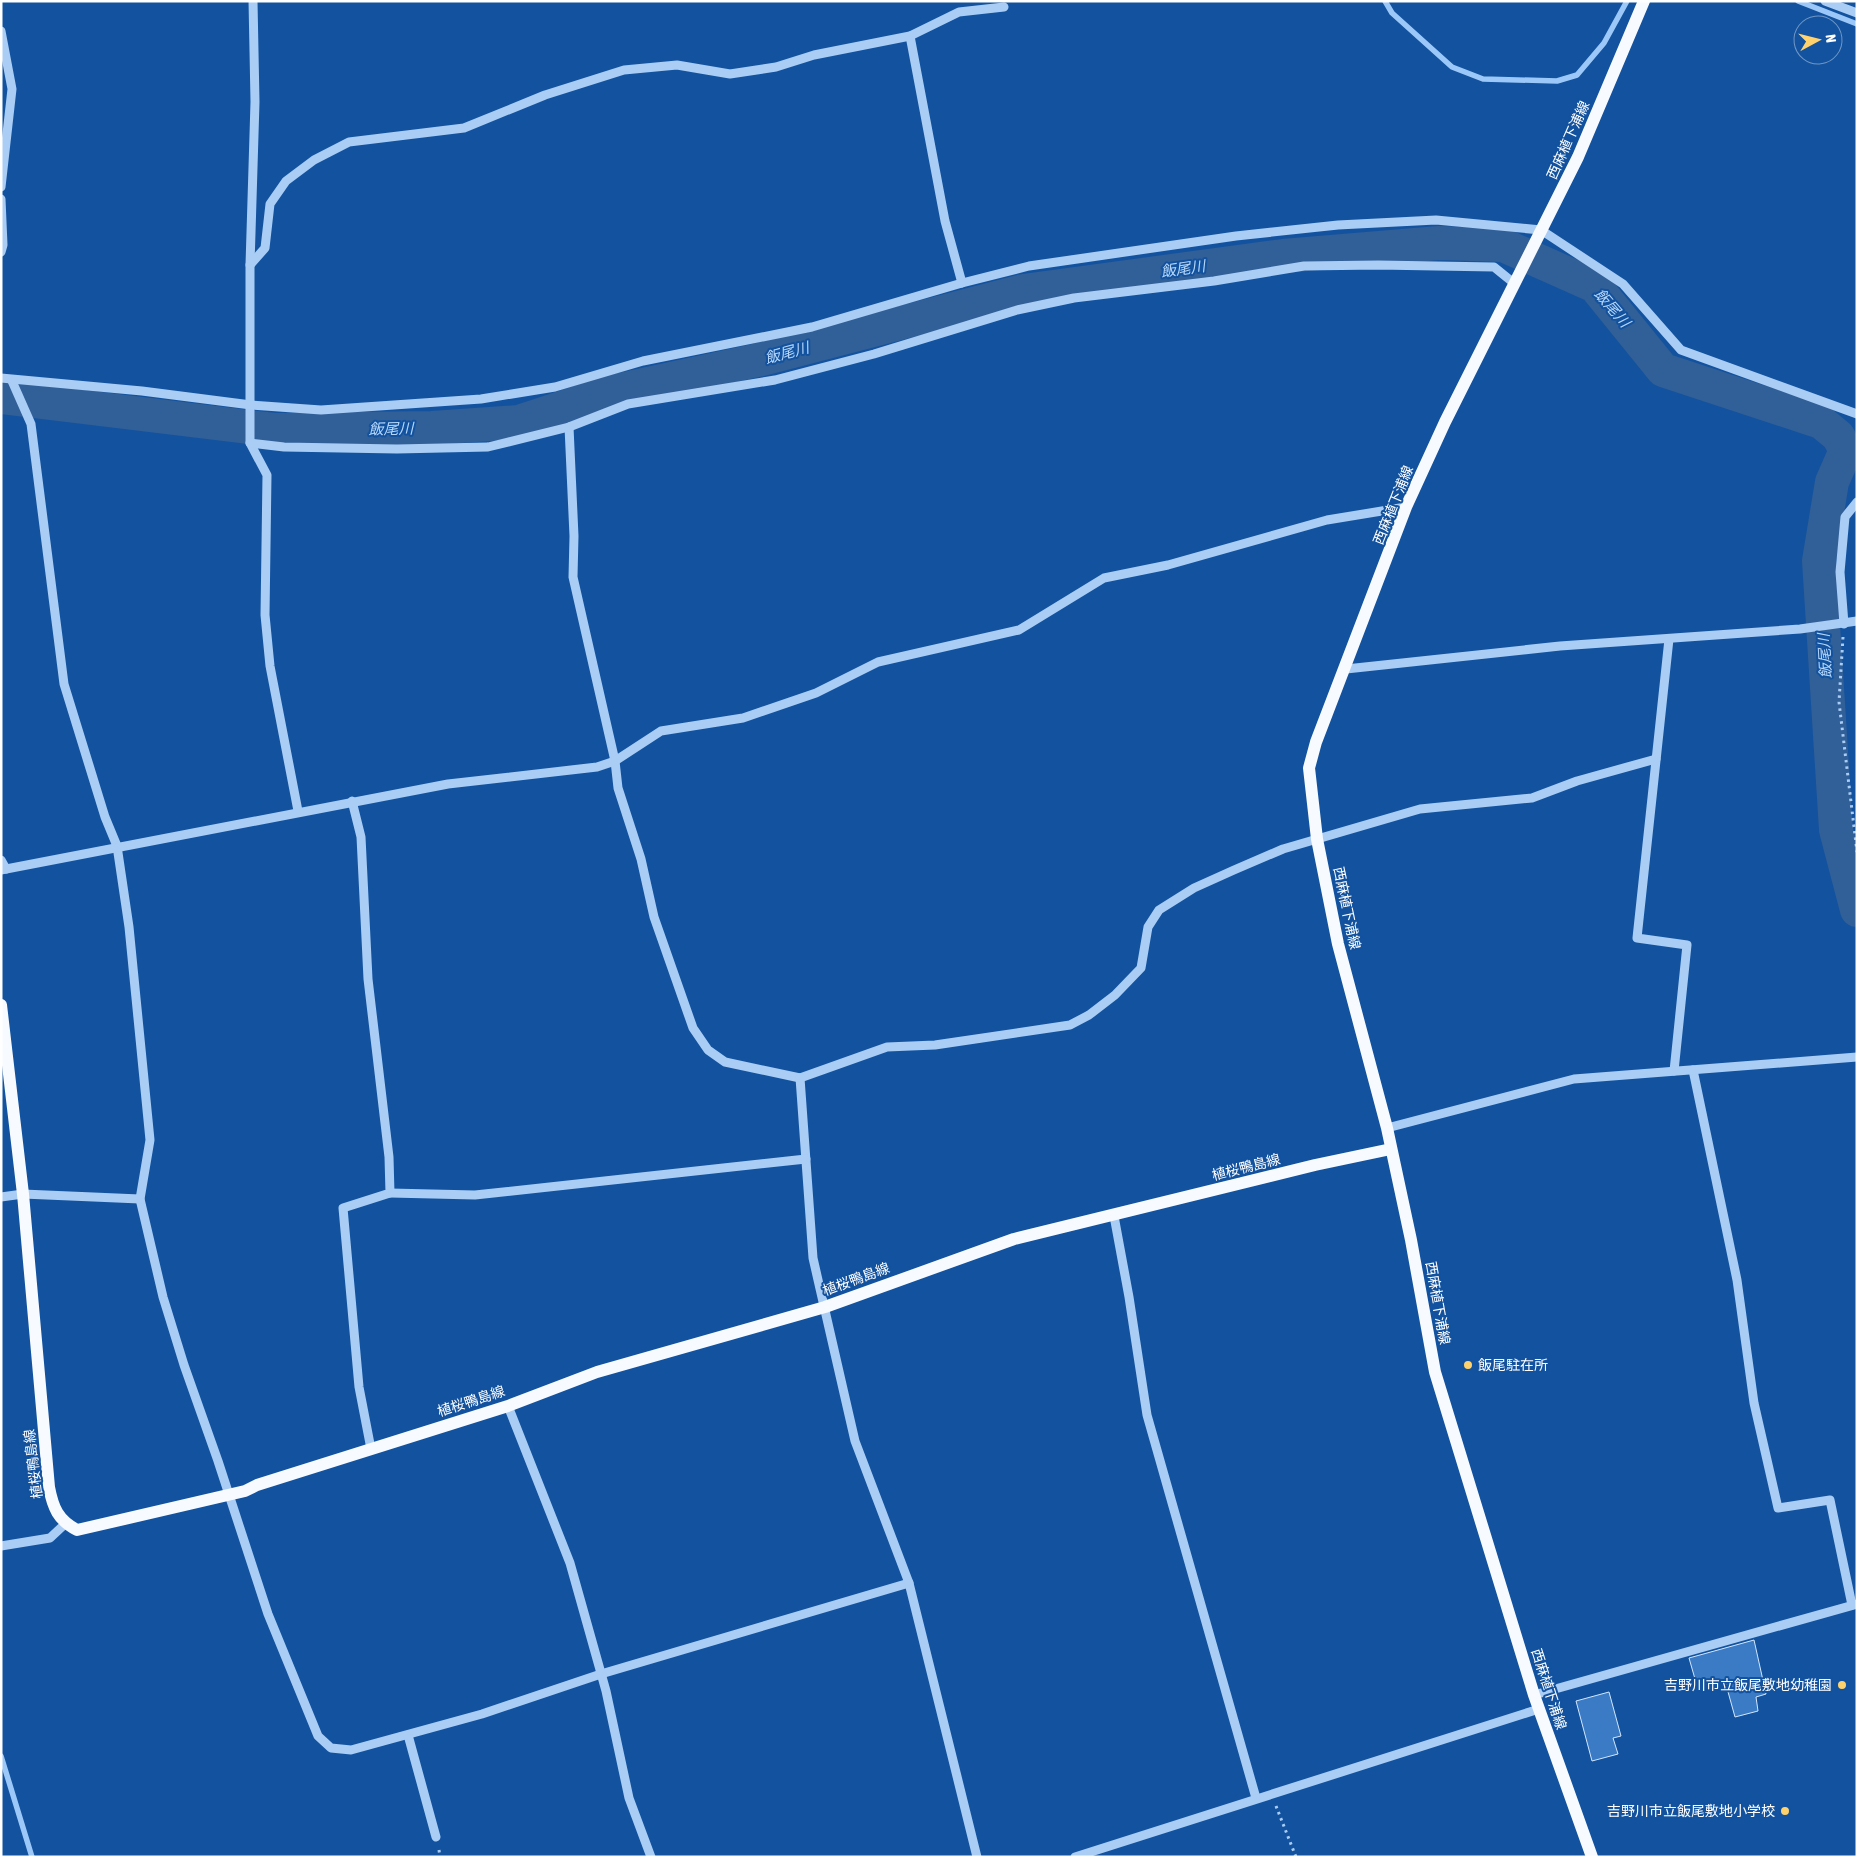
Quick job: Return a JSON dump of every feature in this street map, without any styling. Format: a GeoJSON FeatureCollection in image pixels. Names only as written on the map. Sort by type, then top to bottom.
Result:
{"type":"FeatureCollection","features":[{"type":"Feature","properties":{"kind":"main road","name":"西麻植下浦線"},"geometry":{"type":"LineString","coordinates":[[1592,1857],[1534,1695],[1435,1372],[1411,1240],[1391,1149],[1338,944],[1317,839],[1309,768],[1316,742],[1346,669],[1406,508],[1446,422],[1578,157],[1644,1]]}},
{"type":"Feature","properties":{"kind":"main road","name":"植桜鴨島線"},"geometry":{"type":"LineString","coordinates":[[1,1005],[23,1194],[49,1488],[57,1515],[65,1524],[77,1530],[229,1495],[508,1406],[596,1372],[825,1307],[1014,1239],[1316,1165],[1391,1149]]}},
{"type":"Feature","properties":{"kind":"street"},"geometry":{"type":"LineString","coordinates":[[253,1],[255,102],[250,265],[250,443],[267,475],[265,615],[270,666],[298,811]]}},
{"type":"Feature","properties":{"kind":"street"},"geometry":{"type":"LineString","coordinates":[[1825,1],[1857,13]]}},
{"type":"Feature","properties":{"kind":"street"},"geometry":{"type":"LineString","coordinates":[[250,265],[265,248],[270,204],[286,181],[314,160],[349,142],[464,128],[545,95],[624,70],[677,65],[730,74],[776,67],[814,55],[910,36],[959,12],[1004,8]]}},
{"type":"Feature","properties":{"kind":"street"},"geometry":{"type":"LineString","coordinates":[[1,31],[12,89],[1,187]]}},
{"type":"Feature","properties":{"kind":"street"},"geometry":{"type":"LineString","coordinates":[[910,36],[945,221],[962,283]]}},
{"type":"Feature","properties":{"kind":"street"},"geometry":{"type":"LineString","coordinates":[[1,198],[3,245],[1,252]]}},
{"type":"Feature","properties":{"kind":"street"},"geometry":{"type":"LineString","coordinates":[[1,378],[12,381],[94,386],[251,405],[321,410],[481,399],[555,387],[643,361],[812,327],[962,283],[1029,266],[1236,236],[1338,225],[1436,220],[1538,236],[1623,284],[1681,350],[1857,414]]}},
{"type":"Feature","properties":{"kind":"street"},"geometry":{"type":"LineString","coordinates":[[250,443],[284,447],[488,447],[569,427],[628,404],[775,380],[874,354],[1017,310],[1074,298],[1214,281],[1304,266],[1494,267],[1517,280]]}},
{"type":"Feature","properties":{"kind":"street"},"geometry":{"type":"LineString","coordinates":[[12,381],[31,424],[64,684],[105,817],[117,846],[129,927],[150,1140],[140,1199],[174,1331],[268,1614],[318,1736],[331,1748],[351,1750],[482,1714],[601,1674],[909,1583]]}},
{"type":"Feature","properties":{"kind":"street"},"geometry":{"type":"LineString","coordinates":[[569,427],[574,536],[573,577],[615,761],[618,788],[641,859],[654,917],[693,1028],[708,1050],[725,1062],[800,1078],[887,1047],[935,1045],[1070,1025],[1096,1010],[1141,968],[1148,927],[1159,910],[1194,888],[1283,849],[1420,809],[1532,798],[1576,781],[1656,759]]}},
{"type":"Feature","properties":{"kind":"street"},"geometry":{"type":"LineString","coordinates":[[1844,624],[1840,572],[1845,516],[1857,502]]}},
{"type":"Feature","properties":{"kind":"street"},"geometry":{"type":"LineString","coordinates":[[1,860],[4,870],[117,846],[448,784],[597,767],[615,761],[661,731],[743,718],[816,693],[878,662],[1019,630],[1104,578],[1168,565],[1327,520],[1406,508]]}},
{"type":"Feature","properties":{"kind":"street"},"geometry":{"type":"LineString","coordinates":[[1346,669],[1560,646],[1800,628],[1857,621]]}},
{"type":"Feature","properties":{"kind":"street"},"geometry":{"type":"LineString","coordinates":[[1669,639],[1637,938],[1688,945],[1674,1071]]}},
{"type":"Feature","properties":{"kind":"street"},"geometry":{"type":"LineString","coordinates":[[352,801],[362,837],[368,979],[389,1157],[390,1194]]}},
{"type":"Feature","properties":{"kind":"street"},"geometry":{"type":"LineString","coordinates":[[1386,1128],[1574,1079],[1857,1057]]}},
{"type":"Feature","properties":{"kind":"street"},"geometry":{"type":"LineString","coordinates":[[1534,1695],[1855,1605],[1830,1500],[1778,1508],[1754,1403],[1737,1280],[1693,1070]]}},
{"type":"Feature","properties":{"kind":"street"},"geometry":{"type":"LineString","coordinates":[[800,1078],[813,1258],[855,1441],[909,1583],[977,1857]]}},
{"type":"Feature","properties":{"kind":"street"},"geometry":{"type":"LineString","coordinates":[[371,1449],[359,1386],[343,1208],[390,1194],[474,1195],[806,1159]]}},
{"type":"Feature","properties":{"kind":"street"},"geometry":{"type":"LineString","coordinates":[[1,1197],[23,1194],[140,1199]]}},
{"type":"Feature","properties":{"kind":"street"},"geometry":{"type":"LineString","coordinates":[[1114,1216],[1129,1297],[1147,1415],[1256,1798]]}},
{"type":"Feature","properties":{"kind":"street"},"geometry":{"type":"LineString","coordinates":[[508,1406],[570,1563],[601,1674],[630,1798],[651,1857]]}},
{"type":"Feature","properties":{"kind":"street"},"geometry":{"type":"LineString","coordinates":[[1,1546],[50,1538],[65,1524]]}},
{"type":"Feature","properties":{"kind":"street"},"geometry":{"type":"LineString","coordinates":[[1075,1857],[1539,1708]]}},
{"type":"Feature","properties":{"kind":"street"},"geometry":{"type":"LineString","coordinates":[[408,1735],[436,1837]]}},
{"type":"Feature","properties":{"kind":"path"},"geometry":{"type":"LineString","coordinates":[[1844,624],[1839,702],[1857,852]]}},
{"type":"Feature","properties":{"kind":"path"},"geometry":{"type":"LineString","coordinates":[[1272,1793],[1296,1857]]}},
{"type":"Feature","properties":{"kind":"building"},"geometry":{"type":"Polygon","coordinates":[[[1754,1640],[1766,1694],[1756,1697],[1758,1711],[1735,1717],[1725,1681],[1697,1686],[1689,1658],[1754,1640]]]}},
{"type":"Feature","properties":{"kind":"building"},"geometry":{"type":"Polygon","coordinates":[[[1609,1692],[1621,1736],[1613,1738],[1618,1754],[1592,1761],[1576,1701],[1609,1692]]]}},
{"type":"Feature","properties":{"kind":"waterway"},"geometry":{"type":"LineString","coordinates":[[1385,1],[1392,13],[1452,67],[1483,79],[1557,81],[1577,75],[1604,43],[1627,1]]}},
{"type":"Feature","properties":{"kind":"waterway"},"geometry":{"type":"LineString","coordinates":[[1798,1],[1857,24]]}},
{"type":"Feature","properties":{"kind":"waterway","name":"飯尾川"},"geometry":{"type":"LineString","coordinates":[[1,397],[274,430],[432,428],[519,422],[610,392],[758,360],[1023,291],[1283,256],[1439,243],[1503,245],[1595,286],[1663,370],[1821,422],[1838,436],[1846,450],[1832,482],[1819,561],[1836,830],[1857,910]]}},
{"type":"Feature","properties":{"kind":"waterway"},"geometry":{"type":"LineString","coordinates":[[1,1756],[32,1857]]}},
{"type":"Feature","properties":{"kind":"place","name":"飯尾駐在所"},"geometry":{"type":"Point","coordinates":[1468,1365]}},
{"type":"Feature","properties":{"kind":"place","name":"吉野川市立飯尾敷地幼稚園"},"geometry":{"type":"Point","coordinates":[1842,1685]}},
{"type":"Feature","properties":{"kind":"place","name":"吉野川市立飯尾敷地小学校"},"geometry":{"type":"Point","coordinates":[1785,1811]}}]}
